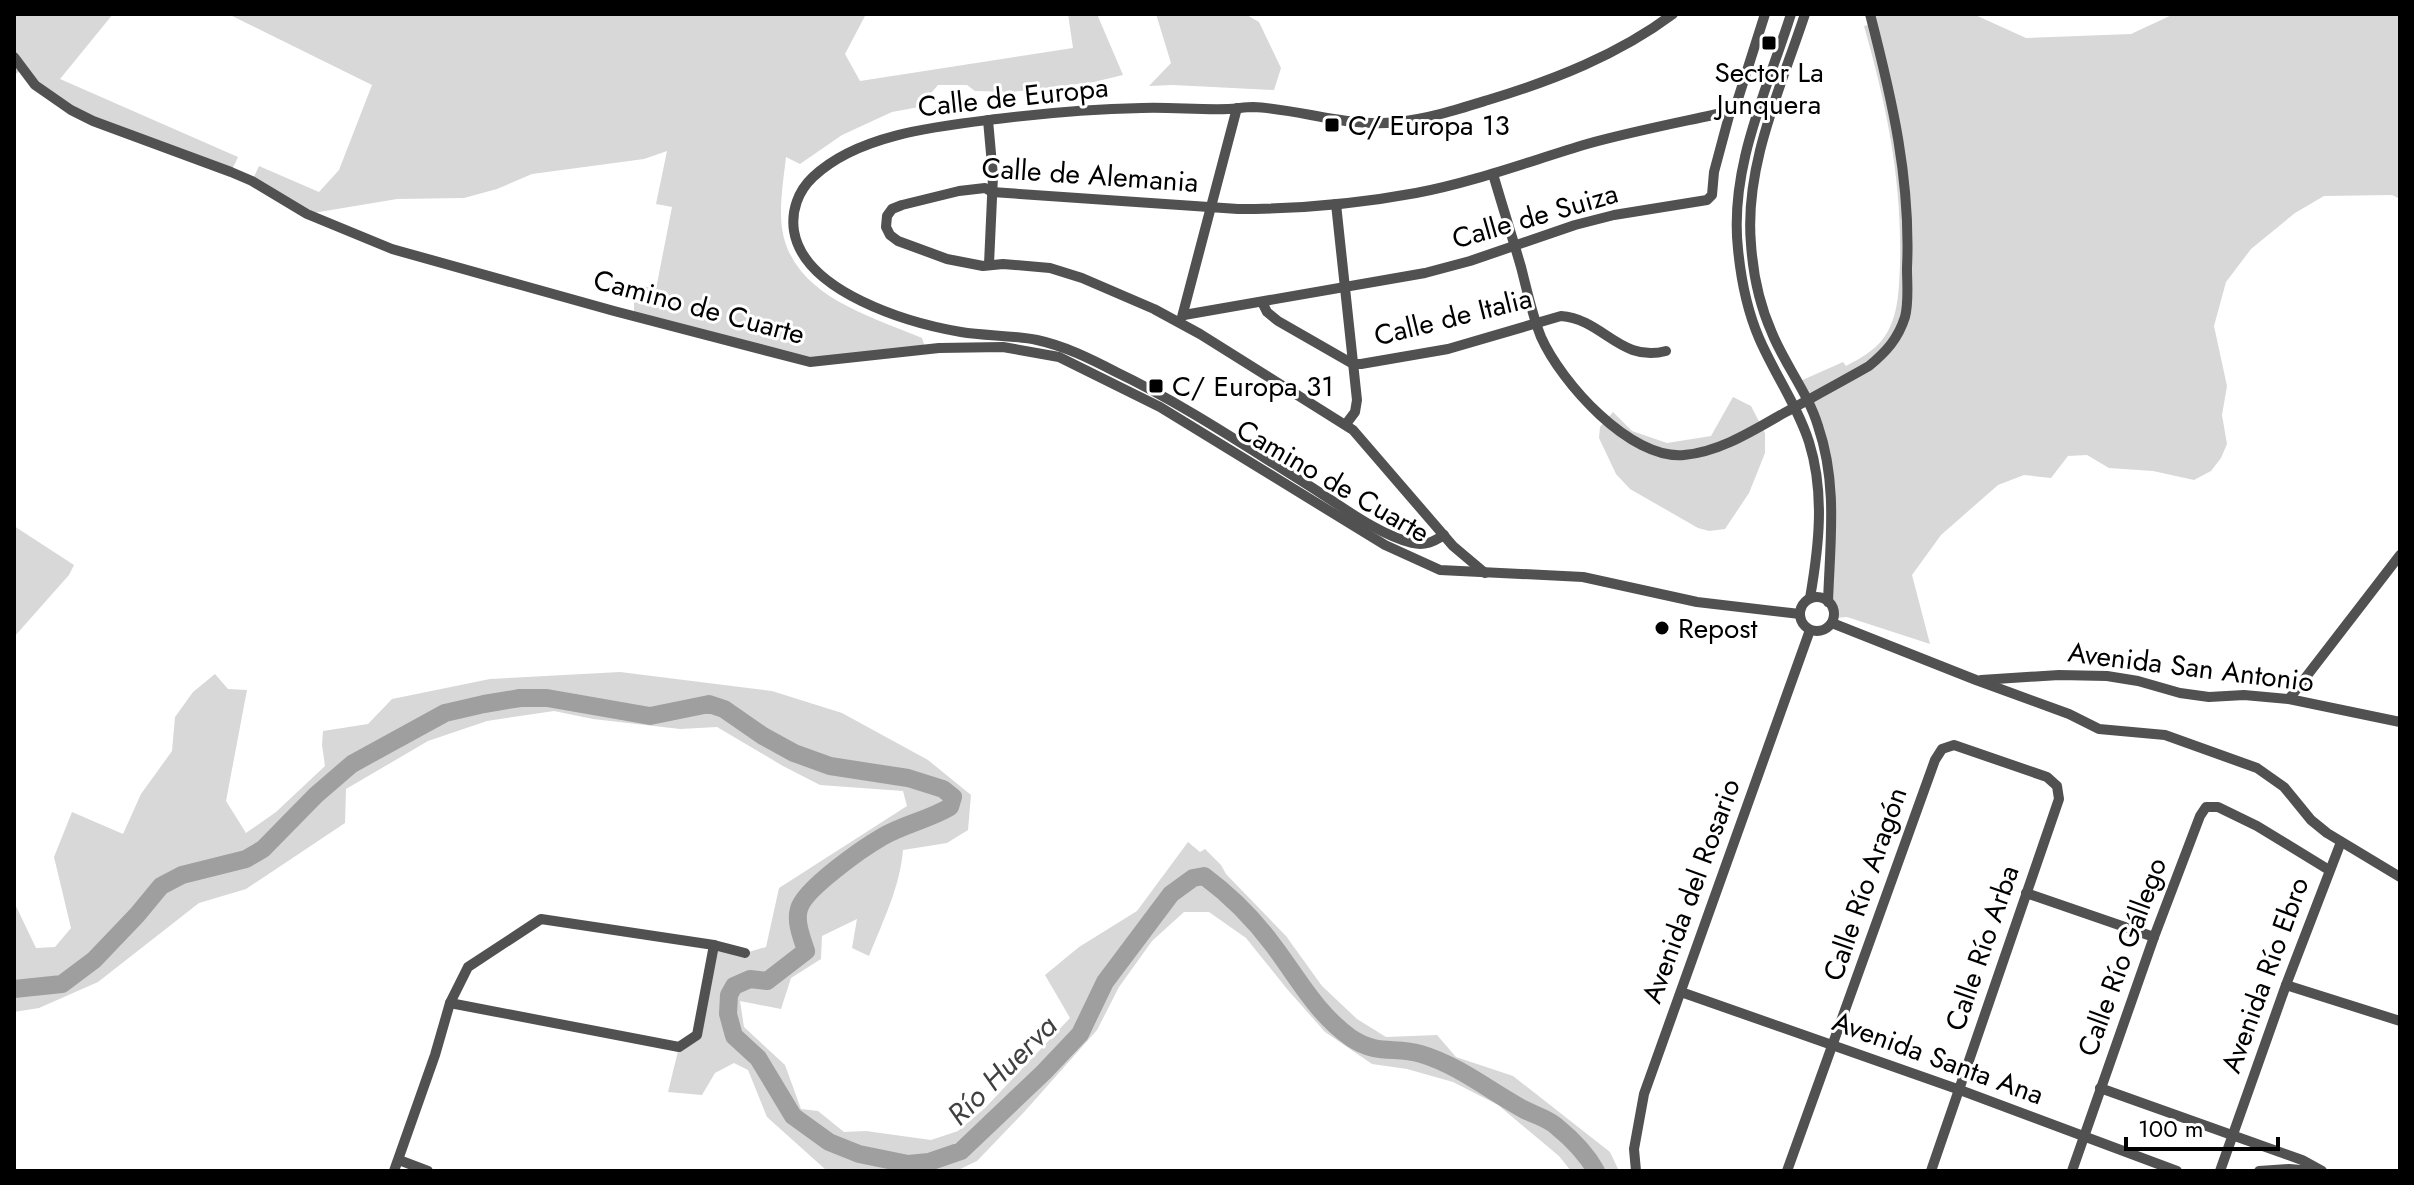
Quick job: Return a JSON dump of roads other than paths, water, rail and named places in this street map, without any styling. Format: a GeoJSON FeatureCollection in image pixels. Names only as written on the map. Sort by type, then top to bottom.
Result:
{"type":"FeatureCollection","features":[{"type":"Feature","properties":{"kind":"street","name":"Calle de Europa"},"geometry":{"type":"LineString","coordinates":[[1444,535],[1428,544],[1420,544],[1389,533],[1134,380],[1079,354],[1039,341],[967,333],[913,320],[840,289],[810,266],[799,247],[793,224],[800,194],[814,176],[856,151],[894,136],[953,123],[1102,109],[1237,108],[1271,109],[1353,122],[1394,123],[1447,112],[1554,78],[1615,51],[1673,14]]}},
{"type":"Feature","properties":{"kind":"street","name":"Calle de Suiza"},"geometry":{"type":"LineString","coordinates":[[1181,319],[1425,273],[1614,215],[1707,200],[1712,195],[1719,152],[1731,111],[1737,102],[1765,14]]}},
{"type":"Feature","properties":{"kind":"street"},"geometry":{"type":"LineString","coordinates":[[1791,14],[1744,159],[1736,218],[1741,278],[1749,310],[1802,425],[1815,466],[1819,532],[1810,598]]}},
{"type":"Feature","properties":{"kind":"street"},"geometry":{"type":"LineString","coordinates":[[1805,14],[1764,138],[1750,203],[1751,244],[1758,290],[1772,333],[1818,424],[1827,460],[1833,531],[1828,602]]}},
{"type":"Feature","properties":{"kind":"street"},"geometry":{"type":"LineString","coordinates":[[1493,174],[1536,323],[1547,349],[1565,376],[1618,431],[1645,448],[1667,455],[1683,455],[1704,452],[1729,442],[1869,366],[1889,349],[1906,314],[1908,255],[1899,134],[1870,14]]}},
{"type":"Feature","properties":{"kind":"street","name":"Camino de Cuarte"},"geometry":{"type":"LineString","coordinates":[[14,57],[35,85],[71,110],[252,181],[307,214],[392,249],[810,362],[939,348],[977,347],[1003,347],[1059,357],[1160,407],[1385,545],[1440,570],[1583,577],[1697,602],[1800,614]]}},
{"type":"Feature","properties":{"kind":"street"},"geometry":{"type":"LineString","coordinates":[[1181,319],[1237,108]]}},
{"type":"Feature","properties":{"kind":"street","name":"Calle de Alemania"},"geometry":{"type":"LineString","coordinates":[[1485,573],[1453,546],[1346,424],[1181,319],[1050,268],[983,266],[913,248],[890,235],[886,227],[887,216],[892,209],[902,205],[985,188],[992,192],[1212,208],[1265,209],[1336,204],[1418,193],[1637,131],[1731,111]]}},
{"type":"Feature","properties":{"kind":"street"},"geometry":{"type":"LineString","coordinates":[[988,120],[992,192],[989,264]]}},
{"type":"Feature","properties":{"kind":"street"},"geometry":{"type":"LineString","coordinates":[[1336,204],[1357,406],[1346,424]]}},
{"type":"Feature","properties":{"kind":"street","name":"Calle de Italia"},"geometry":{"type":"LineString","coordinates":[[1262,302],[1267,312],[1278,321],[1353,364],[1448,349],[1553,317],[1570,317],[1588,324],[1633,351],[1648,354],[1666,351]]}},
{"type":"Feature","properties":{"kind":"street"},"geometry":{"type":"LineString","coordinates":[[1453,546],[1458,572]]}},
{"type":"Feature","properties":{"kind":"street"},"geometry":{"type":"LineString","coordinates":[[2289,699],[2400,555]]}},
{"type":"Feature","properties":{"kind":"street"},"geometry":{"type":"LineString","coordinates":[[1458,572],[1464,556]]}},
{"type":"Feature","properties":{"kind":"street"},"geometry":{"type":"LineString","coordinates":[[1820,597],[1828,602],[1834,612],[1832,623],[1824,630],[1810,630],[1802,624],[1802,605],[1810,598],[1820,597]]}},
{"type":"Feature","properties":{"kind":"street"},"geometry":{"type":"LineString","coordinates":[[1832,623],[2099,729],[2165,735],[2257,768],[2284,787],[2319,827],[2400,877]]}},
{"type":"Feature","properties":{"kind":"street","name":"Avenida del Rosario"},"geometry":{"type":"LineString","coordinates":[[1636,1171],[1634,1149],[1644,1094],[1810,630]]}},
{"type":"Feature","properties":{"kind":"street"},"geometry":{"type":"LineString","coordinates":[[2024,697],[2028,676]]}},
{"type":"Feature","properties":{"kind":"street","name":"Avenida San Antonio"},"geometry":{"type":"LineString","coordinates":[[1976,680],[2028,676],[2107,676],[2209,697],[2244,695],[2289,699],[2400,722]]}},
{"type":"Feature","properties":{"kind":"street","name":"Calle Río Aragón"},"geometry":{"type":"LineString","coordinates":[[1787,1171],[1935,760],[1942,749],[1949,745],[1958,746],[2047,777],[2057,786]]}},
{"type":"Feature","properties":{"kind":"street","name":"Calle Río Arba"},"geometry":{"type":"LineString","coordinates":[[1931,1171],[2058,803],[2060,794],[2057,786]]}},
{"type":"Feature","properties":{"kind":"street","name":"Calle Río Gállego"},"geometry":{"type":"LineString","coordinates":[[2072,1171],[2154,937],[2206,807],[2218,807],[2257,826],[2329,870]]}},
{"type":"Feature","properties":{"kind":"street","name":"Avenida Río Ebro"},"geometry":{"type":"LineString","coordinates":[[2220,1171],[2341,842]]}},
{"type":"Feature","properties":{"kind":"street"},"geometry":{"type":"LineString","coordinates":[[2026,893],[2154,937]]}},
{"type":"Feature","properties":{"kind":"street"},"geometry":{"type":"LineString","coordinates":[[428,1171],[396,1166],[450,1003],[468,967],[541,919],[714,945],[745,953]]}},
{"type":"Feature","properties":{"kind":"street"},"geometry":{"type":"LineString","coordinates":[[450,1003],[679,1047],[697,1035],[714,945]]}},
{"type":"Feature","properties":{"kind":"street"},"geometry":{"type":"LineString","coordinates":[[2286,985],[2400,1021]]}},
{"type":"Feature","properties":{"kind":"street","name":"Avenida Santa Ana"},"geometry":{"type":"LineString","coordinates":[[1681,992],[1960,1090],[2177,1171]]}},
{"type":"Feature","properties":{"kind":"street"},"geometry":{"type":"LineString","coordinates":[[2100,1088],[2302,1160],[2322,1171]]}},
{"type":"Feature","properties":{"kind":"street"},"geometry":{"type":"LineString","coordinates":[[2259,1171],[2313,1171]]}},
{"type":"Feature","properties":{"kind":"waterway","name":"Río Huerva"},"geometry":{"type":"LineString","coordinates":[[14,989],[62,984],[94,960],[161,886],[182,875],[246,859],[263,849],[316,795],[352,764],[445,713],[520,698],[547,698],[650,716],[709,704],[724,709],[794,753],[830,766],[908,778],[943,789],[953,797],[950,807],[882,837],[822,880],[799,909],[798,925],[806,951],[767,981],[750,979],[734,986],[729,995],[728,1014],[734,1036],[758,1058],[793,1116],[829,1142],[859,1154],[908,1164],[929,1162],[961,1151],[1080,1034],[1105,982],[1171,894],[1193,878],[1204,876],[1249,917],[1318,1006],[1351,1038],[1378,1049],[1421,1054],[1461,1071],[1552,1123],[1568,1136],[1596,1171]]}},
{"type":"Feature","properties":{"kind":"place","name":"Sector La Junquera"},"geometry":{"type":"Point","coordinates":[1769,43]}},
{"type":"Feature","properties":{"kind":"place","name":"C/ Europa 13"},"geometry":{"type":"Point","coordinates":[1332,125]}},
{"type":"Feature","properties":{"kind":"place","name":"C/ Europa 31"},"geometry":{"type":"Point","coordinates":[1156,386]}},
{"type":"Feature","properties":{"kind":"place","name":"Repost"},"geometry":{"type":"Point","coordinates":[1662,628]}}]}
